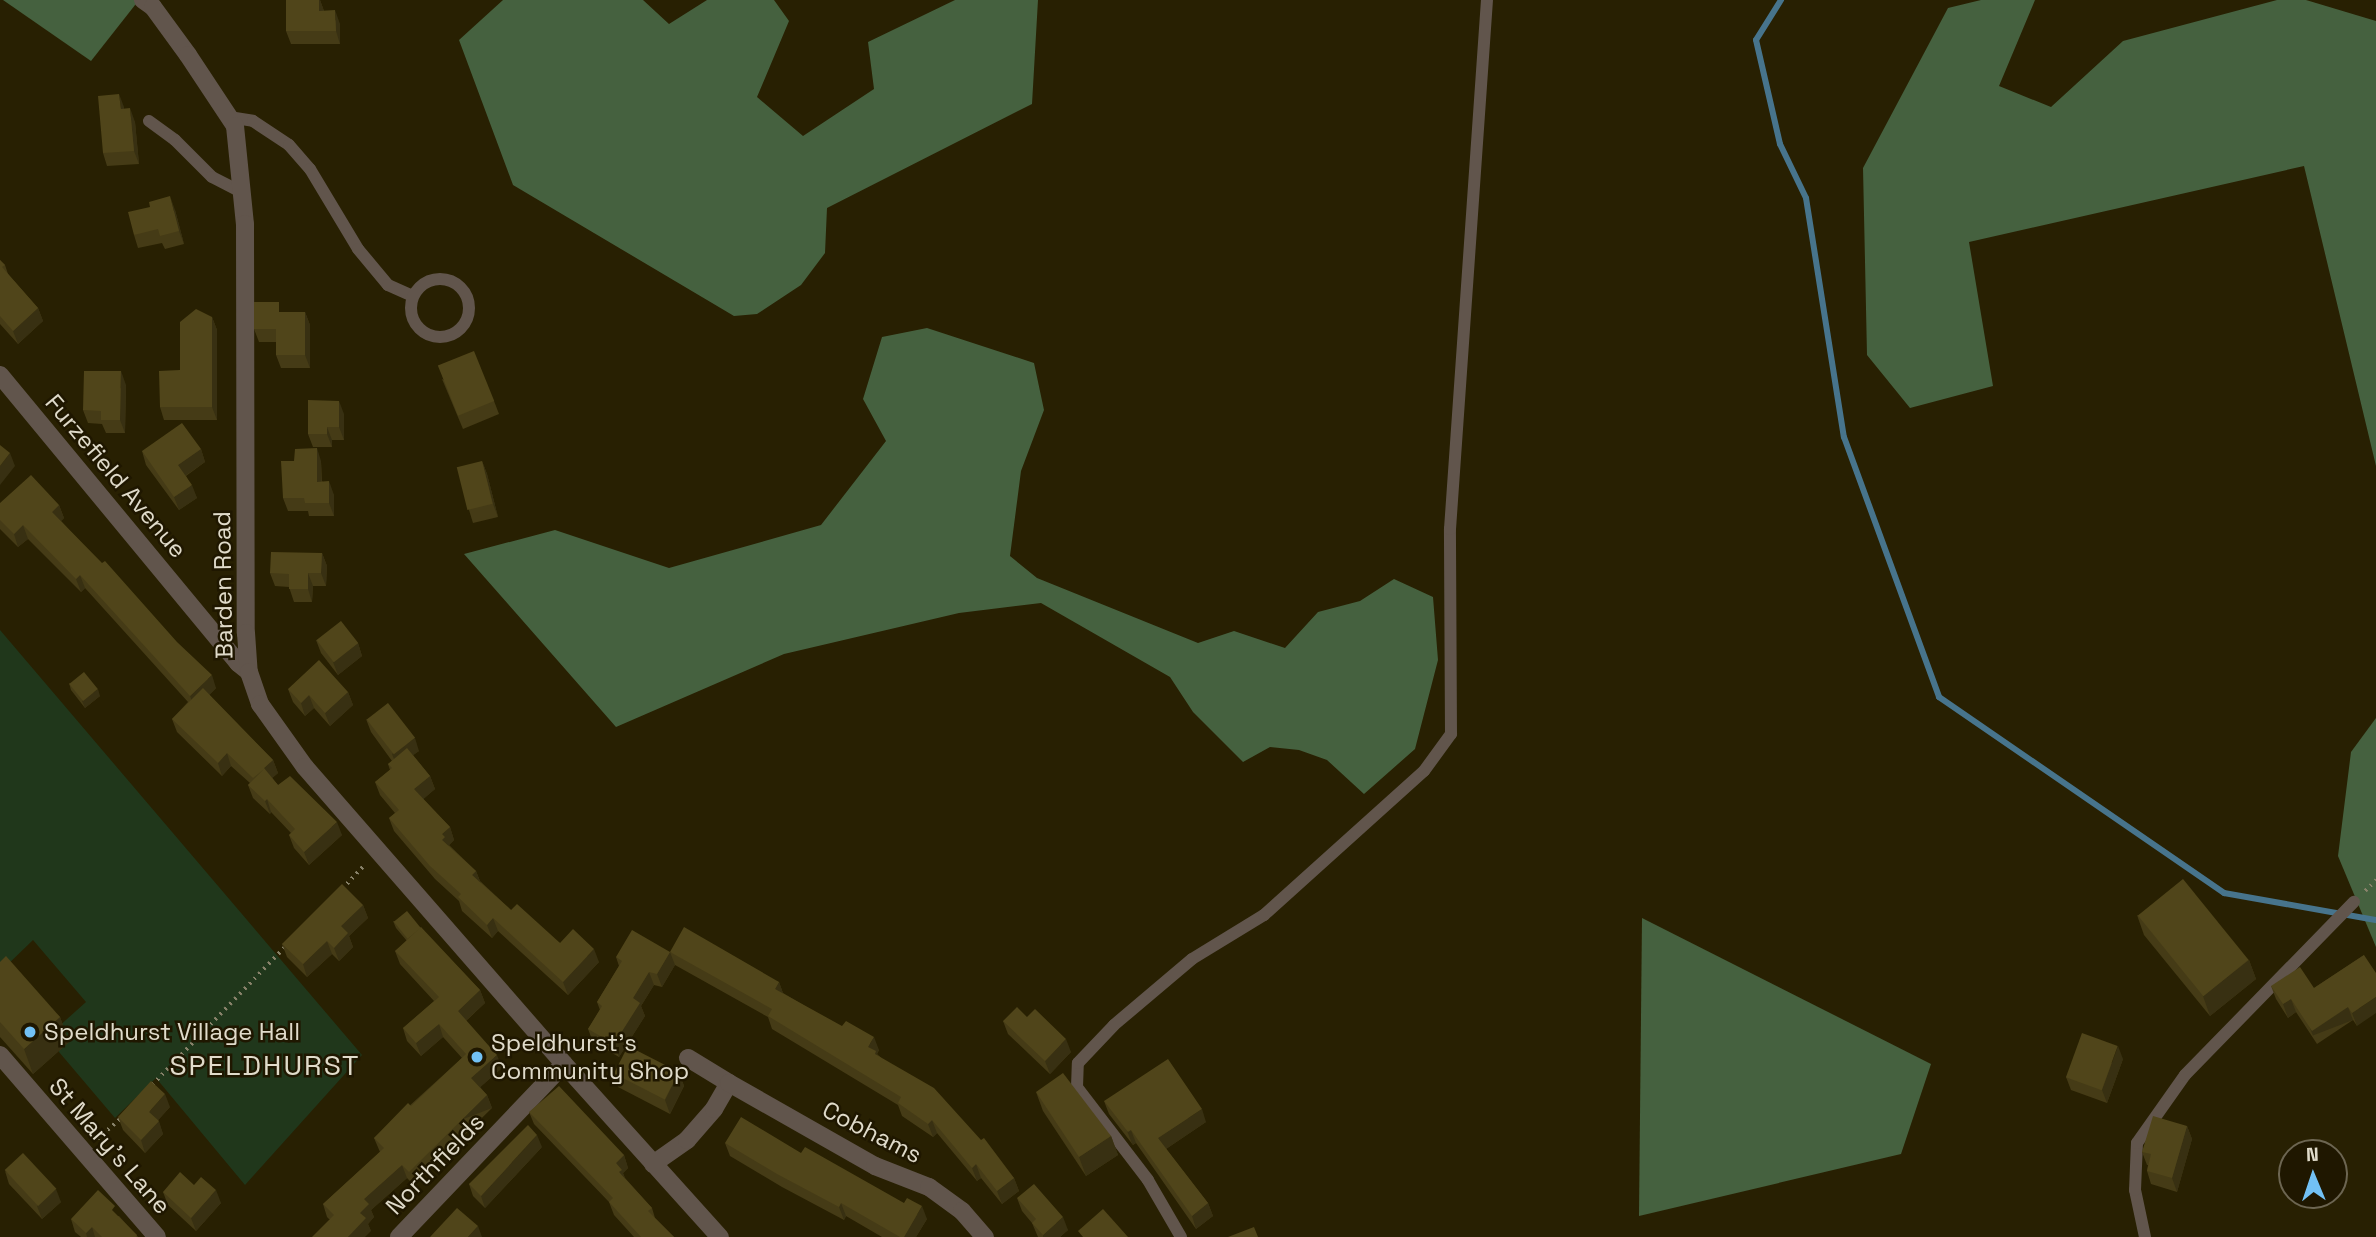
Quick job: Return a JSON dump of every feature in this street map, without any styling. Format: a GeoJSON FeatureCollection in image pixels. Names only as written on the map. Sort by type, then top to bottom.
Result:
{"type":"FeatureCollection","features":[{"type":"Feature","properties":{"kind":"street","name":"Barden Road"},"geometry":{"type":"LineString","coordinates":[[143,0],[153,7],[181,45],[234,126],[244,224],[246,633],[249,671],[260,704],[283,736],[378,850],[564,1064],[720,1237]]}},
{"type":"Feature","properties":{"kind":"street","name":"Furzefield Avenue"},"geometry":{"type":"LineString","coordinates":[[0,375],[238,663],[249,671]]}},
{"type":"Feature","properties":{"kind":"street","name":"St Mary's Lane"},"geometry":{"type":"LineString","coordinates":[[0,1055],[157,1237]]}},
{"type":"Feature","properties":{"kind":"street","name":"Cobhams"},"geometry":{"type":"LineString","coordinates":[[688,1058],[875,1166],[929,1187],[962,1211],[985,1237]]}},
{"type":"Feature","properties":{"kind":"street","name":"Northfields"},"geometry":{"type":"LineString","coordinates":[[399,1237],[564,1064]]}},
{"type":"Feature","properties":{"kind":"street"},"geometry":{"type":"LineString","coordinates":[[653,1164],[687,1140],[714,1109],[729,1083]]}},
{"type":"Feature","properties":{"kind":"lane"},"geometry":{"type":"LineString","coordinates":[[1181,1237],[1148,1180],[1077,1087],[1078,1063],[1114,1025],[1192,959],[1274,906],[1424,771],[1451,734],[1450,529],[1487,0]]}},
{"type":"Feature","properties":{"kind":"lane"},"geometry":{"type":"LineString","coordinates":[[229,117],[253,121],[289,145],[310,169],[365,258],[388,285],[413,296]]}},
{"type":"Feature","properties":{"kind":"lane"},"geometry":{"type":"LineString","coordinates":[[149,121],[175,140],[212,177],[240,191]]}},
{"type":"Feature","properties":{"kind":"lane"},"geometry":{"type":"LineString","coordinates":[[445,279],[454,283],[467,297],[469,306],[465,325],[449,336],[430,336],[415,325],[410,306],[413,296],[426,282],[445,279]]}},
{"type":"Feature","properties":{"kind":"lane"},"geometry":{"type":"LineString","coordinates":[[2144,1237],[2134,1191],[2137,1143],[2185,1075],[2354,902]]}},
{"type":"Feature","properties":{"kind":"path"},"geometry":{"type":"LineString","coordinates":[[340,890],[378,850]]}},
{"type":"Feature","properties":{"kind":"path"},"geometry":{"type":"LineString","coordinates":[[151,1086],[293,939]]}},
{"type":"Feature","properties":{"kind":"path"},"geometry":{"type":"LineString","coordinates":[[83,1152],[123,1115]]}},
{"type":"Feature","properties":{"kind":"green space"},"geometry":{"type":"Polygon","coordinates":[[[3,0],[139,0],[91,61],[3,0]]]}},
{"type":"Feature","properties":{"kind":"green space"},"geometry":{"type":"Polygon","coordinates":[[[503,0],[643,0],[669,24],[707,0],[774,0],[789,21],[757,97],[803,136],[874,89],[868,42],[955,0],[1038,0],[1032,104],[827,208],[825,253],[801,285],[757,314],[734,316],[513,185],[459,40],[503,0]]]}},
{"type":"Feature","properties":{"kind":"green space"},"geometry":{"type":"Polygon","coordinates":[[[1981,0],[2035,0],[1999,86],[2051,107],[2123,41],[2277,0],[2306,0],[2376,21],[2376,466],[2304,166],[1969,242],[1993,386],[1910,408],[1867,355],[1863,168],[1948,8],[1981,0]]]}},
{"type":"Feature","properties":{"kind":"green space"},"geometry":{"type":"Polygon","coordinates":[[[927,328],[1034,363],[1044,410],[1021,471],[1010,556],[1037,578],[1198,643],[1234,631],[1285,648],[1318,612],[1360,601],[1394,579],[1433,597],[1438,660],[1415,749],[1364,794],[1327,760],[1299,750],[1270,747],[1243,762],[1193,712],[1170,677],[1041,603],[959,613],[784,654],[616,727],[464,554],[555,530],[669,568],[821,525],[886,441],[863,399],[882,337],[927,328]]]}},
{"type":"Feature","properties":{"kind":"green space"},"geometry":{"type":"Polygon","coordinates":[[[0,630],[362,1055],[245,1185],[156,1078],[115,1118],[59,1052],[57,1028],[86,1002],[33,940],[0,972],[0,630]]]}},
{"type":"Feature","properties":{"kind":"green space"},"geometry":{"type":"Polygon","coordinates":[[[2376,718],[2376,947],[2338,856],[2351,752],[2376,718]]]}},
{"type":"Feature","properties":{"kind":"green space"},"geometry":{"type":"Polygon","coordinates":[[[1642,918],[1931,1064],[1901,1154],[1639,1216],[1642,918]]]}},
{"type":"Feature","properties":{"kind":"building"},"geometry":{"type":"Polygon","coordinates":[[[286,0],[319,0],[319,11],[335,10],[336,31],[286,31],[286,0]]]}},
{"type":"Feature","properties":{"kind":"building"},"geometry":{"type":"Polygon","coordinates":[[[119,94],[121,109],[130,108],[134,151],[103,153],[98,96],[119,94]]]}},
{"type":"Feature","properties":{"kind":"building"},"geometry":{"type":"Polygon","coordinates":[[[170,196],[179,231],[160,236],[158,229],[134,235],[128,212],[150,207],[149,202],[170,196]]]}},
{"type":"Feature","properties":{"kind":"building"},"geometry":{"type":"Polygon","coordinates":[[[0,260],[5,265],[2,267],[38,308],[13,331],[0,316],[0,260]]]}},
{"type":"Feature","properties":{"kind":"building"},"geometry":{"type":"Polygon","coordinates":[[[254,302],[279,302],[279,312],[305,312],[305,355],[276,355],[276,329],[254,329],[254,302]]]}},
{"type":"Feature","properties":{"kind":"building"},"geometry":{"type":"Polygon","coordinates":[[[196,309],[212,317],[212,407],[160,407],[159,371],[180,370],[180,322],[196,309]]]}},
{"type":"Feature","properties":{"kind":"building"},"geometry":{"type":"Polygon","coordinates":[[[474,351],[494,401],[458,416],[438,366],[474,351]]]}},
{"type":"Feature","properties":{"kind":"building"},"geometry":{"type":"Polygon","coordinates":[[[84,371],[121,371],[120,420],[101,420],[101,411],[83,410],[84,371]]]}},
{"type":"Feature","properties":{"kind":"building"},"geometry":{"type":"Polygon","coordinates":[[[308,400],[339,401],[339,427],[327,427],[327,434],[308,434],[308,400]]]}},
{"type":"Feature","properties":{"kind":"building"},"geometry":{"type":"Polygon","coordinates":[[[182,423],[201,449],[178,465],[192,485],[174,497],[142,451],[182,423]]]}},
{"type":"Feature","properties":{"kind":"building"},"geometry":{"type":"Polygon","coordinates":[[[0,445],[10,453],[0,466],[0,445]]]}},
{"type":"Feature","properties":{"kind":"building"},"geometry":{"type":"Polygon","coordinates":[[[317,448],[317,482],[329,481],[329,503],[305,503],[304,498],[283,498],[281,461],[294,461],[295,449],[317,448]]]}},
{"type":"Feature","properties":{"kind":"building"},"geometry":{"type":"Polygon","coordinates":[[[482,461],[493,504],[467,510],[457,467],[482,461]]]}},
{"type":"Feature","properties":{"kind":"building"},"geometry":{"type":"Polygon","coordinates":[[[31,475],[59,505],[52,512],[102,563],[105,561],[177,642],[212,675],[190,696],[80,575],[76,579],[23,525],[14,534],[0,520],[0,503],[31,475]]]}},
{"type":"Feature","properties":{"kind":"building"},"geometry":{"type":"Polygon","coordinates":[[[271,552],[322,553],[321,573],[308,573],[308,589],[289,589],[289,574],[270,573],[271,552]]]}},
{"type":"Feature","properties":{"kind":"building"},"geometry":{"type":"Polygon","coordinates":[[[341,621],[358,643],[334,662],[317,640],[341,621]]]}},
{"type":"Feature","properties":{"kind":"building"},"geometry":{"type":"Polygon","coordinates":[[[319,660],[348,692],[325,713],[309,695],[301,703],[288,689],[319,660]]]}},
{"type":"Feature","properties":{"kind":"building"},"geometry":{"type":"Polygon","coordinates":[[[84,672],[98,689],[83,701],[69,684],[84,672]]]}},
{"type":"Feature","properties":{"kind":"building"},"geometry":{"type":"Polygon","coordinates":[[[203,688],[273,760],[264,768],[278,785],[290,776],[337,822],[304,852],[289,835],[295,829],[267,799],[265,801],[248,785],[264,769],[253,778],[227,753],[218,763],[172,719],[203,688]]]}},
{"type":"Feature","properties":{"kind":"building"},"geometry":{"type":"Polygon","coordinates":[[[388,703],[415,738],[394,754],[367,720],[388,703]]]}},
{"type":"Feature","properties":{"kind":"building"},"geometry":{"type":"Polygon","coordinates":[[[407,748],[430,776],[414,789],[450,827],[442,834],[445,837],[442,840],[476,871],[472,875],[511,910],[517,904],[560,943],[573,929],[594,949],[563,982],[493,918],[487,925],[458,897],[461,894],[430,866],[389,818],[399,810],[375,782],[392,768],[388,764],[407,748]]]}},
{"type":"Feature","properties":{"kind":"building"},"geometry":{"type":"Polygon","coordinates":[[[2183,879],[2248,960],[2203,996],[2138,916],[2183,879]]]}},
{"type":"Feature","properties":{"kind":"building"},"geometry":{"type":"Polygon","coordinates":[[[342,884],[363,905],[341,926],[348,933],[334,948],[327,941],[303,964],[282,944],[342,884]]]}},
{"type":"Feature","properties":{"kind":"building"},"geometry":{"type":"Polygon","coordinates":[[[407,911],[421,928],[408,939],[394,922],[407,911]]]}},
{"type":"Feature","properties":{"kind":"building"},"geometry":{"type":"Polygon","coordinates":[[[421,927],[480,990],[458,1011],[497,1055],[471,1078],[487,1095],[409,1172],[402,1165],[364,1199],[369,1204],[360,1213],[366,1218],[348,1237],[312,1237],[334,1215],[323,1204],[384,1148],[374,1138],[408,1103],[411,1106],[466,1054],[439,1024],[416,1043],[403,1028],[439,997],[395,951],[421,927]]]}},
{"type":"Feature","properties":{"kind":"building"},"geometry":{"type":"Polygon","coordinates":[[[684,927],[779,982],[775,989],[842,1026],[846,1021],[874,1037],[868,1047],[876,1051],[875,1054],[934,1088],[981,1140],[984,1138],[1014,1178],[997,1191],[976,1164],[972,1168],[932,1120],[928,1124],[898,1103],[901,1097],[768,1016],[772,1009],[670,952],[684,927]]]}},
{"type":"Feature","properties":{"kind":"building"},"geometry":{"type":"Polygon","coordinates":[[[632,930],[670,952],[657,974],[649,972],[633,998],[640,1003],[614,1044],[588,1029],[602,1006],[597,1002],[622,961],[616,957],[632,930]]]}},
{"type":"Feature","properties":{"kind":"building"},"geometry":{"type":"Polygon","coordinates":[[[2364,955],[2376,973],[2376,997],[2352,1013],[2348,1007],[2312,1031],[2291,999],[2283,1004],[2271,986],[2300,967],[2314,988],[2364,955]]]}},
{"type":"Feature","properties":{"kind":"building"},"geometry":{"type":"Polygon","coordinates":[[[6,956],[60,1017],[24,1049],[0,1022],[0,962],[6,956]]]}},
{"type":"Feature","properties":{"kind":"building"},"geometry":{"type":"Polygon","coordinates":[[[1017,1007],[1027,1017],[1035,1009],[1066,1039],[1045,1061],[1003,1021],[1017,1007]]]}},
{"type":"Feature","properties":{"kind":"building"},"geometry":{"type":"Polygon","coordinates":[[[2082,1033],[2118,1046],[2102,1090],[2066,1077],[2082,1033]]]}},
{"type":"Feature","properties":{"kind":"building"},"geometry":{"type":"Polygon","coordinates":[[[628,1046],[679,1072],[665,1099],[614,1074],[628,1046]]]}},
{"type":"Feature","properties":{"kind":"building"},"geometry":{"type":"Polygon","coordinates":[[[1168,1059],[1202,1109],[1158,1138],[1208,1203],[1192,1216],[1131,1130],[1128,1132],[1104,1101],[1168,1059]]]}},
{"type":"Feature","properties":{"kind":"building"},"geometry":{"type":"Polygon","coordinates":[[[1063,1073],[1111,1136],[1079,1157],[1036,1092],[1063,1073]]]}},
{"type":"Feature","properties":{"kind":"building"},"geometry":{"type":"Polygon","coordinates":[[[151,1081],[165,1094],[149,1112],[159,1121],[141,1140],[118,1117],[151,1081]]]}},
{"type":"Feature","properties":{"kind":"building"},"geometry":{"type":"Polygon","coordinates":[[[559,1086],[624,1155],[616,1163],[622,1170],[619,1172],[652,1208],[648,1211],[674,1237],[641,1237],[609,1202],[613,1198],[529,1112],[559,1086]]]}},
{"type":"Feature","properties":{"kind":"building"},"geometry":{"type":"Polygon","coordinates":[[[2153,1116],[2187,1126],[2172,1178],[2147,1171],[2151,1154],[2142,1152],[2153,1116]]]}},
{"type":"Feature","properties":{"kind":"building"},"geometry":{"type":"Polygon","coordinates":[[[741,1117],[801,1153],[805,1147],[904,1203],[907,1198],[922,1206],[904,1237],[841,1203],[839,1207],[725,1143],[741,1117]]]}},
{"type":"Feature","properties":{"kind":"building"},"geometry":{"type":"Polygon","coordinates":[[[528,1125],[537,1135],[481,1196],[469,1184],[528,1125]]]}},
{"type":"Feature","properties":{"kind":"building"},"geometry":{"type":"Polygon","coordinates":[[[23,1153],[56,1189],[38,1206],[5,1170],[23,1153]]]}},
{"type":"Feature","properties":{"kind":"building"},"geometry":{"type":"Polygon","coordinates":[[[180,1172],[194,1185],[201,1177],[216,1190],[191,1218],[163,1192],[180,1172]]]}},
{"type":"Feature","properties":{"kind":"building"},"geometry":{"type":"Polygon","coordinates":[[[1034,1184],[1063,1217],[1043,1235],[1032,1223],[1036,1219],[1017,1198],[1034,1184]]]}},
{"type":"Feature","properties":{"kind":"building"},"geometry":{"type":"Polygon","coordinates":[[[98,1190],[115,1206],[112,1210],[136,1237],[102,1237],[92,1227],[86,1233],[71,1219],[98,1190]]]}},
{"type":"Feature","properties":{"kind":"building"},"geometry":{"type":"Polygon","coordinates":[[[457,1208],[478,1226],[468,1237],[430,1237],[457,1208]]]}},
{"type":"Feature","properties":{"kind":"building"},"geometry":{"type":"Polygon","coordinates":[[[1103,1209],[1128,1237],[1083,1237],[1078,1231],[1103,1209]]]}},
{"type":"Feature","properties":{"kind":"building"},"geometry":{"type":"Polygon","coordinates":[[[1254,1227],[1258,1237],[1228,1237],[1254,1227]]]}},
{"type":"Feature","properties":{"kind":"waterway"},"geometry":{"type":"LineString","coordinates":[[1781,0],[1756,40],[1780,144],[1806,198],[1844,437],[1939,697],[2224,893],[2376,920]]}},
{"type":"Feature","properties":{"kind":"place","name":"Speldhurst Village Hall"},"geometry":{"type":"Point","coordinates":[30,1032]}},
{"type":"Feature","properties":{"kind":"place","name":"Speldhurst's Community Shop"},"geometry":{"type":"Point","coordinates":[477,1057]}},
{"type":"Feature","properties":{"kind":"district","name":"SPELDHURST"},"geometry":{"type":"Point","coordinates":[265,1065]}}]}
